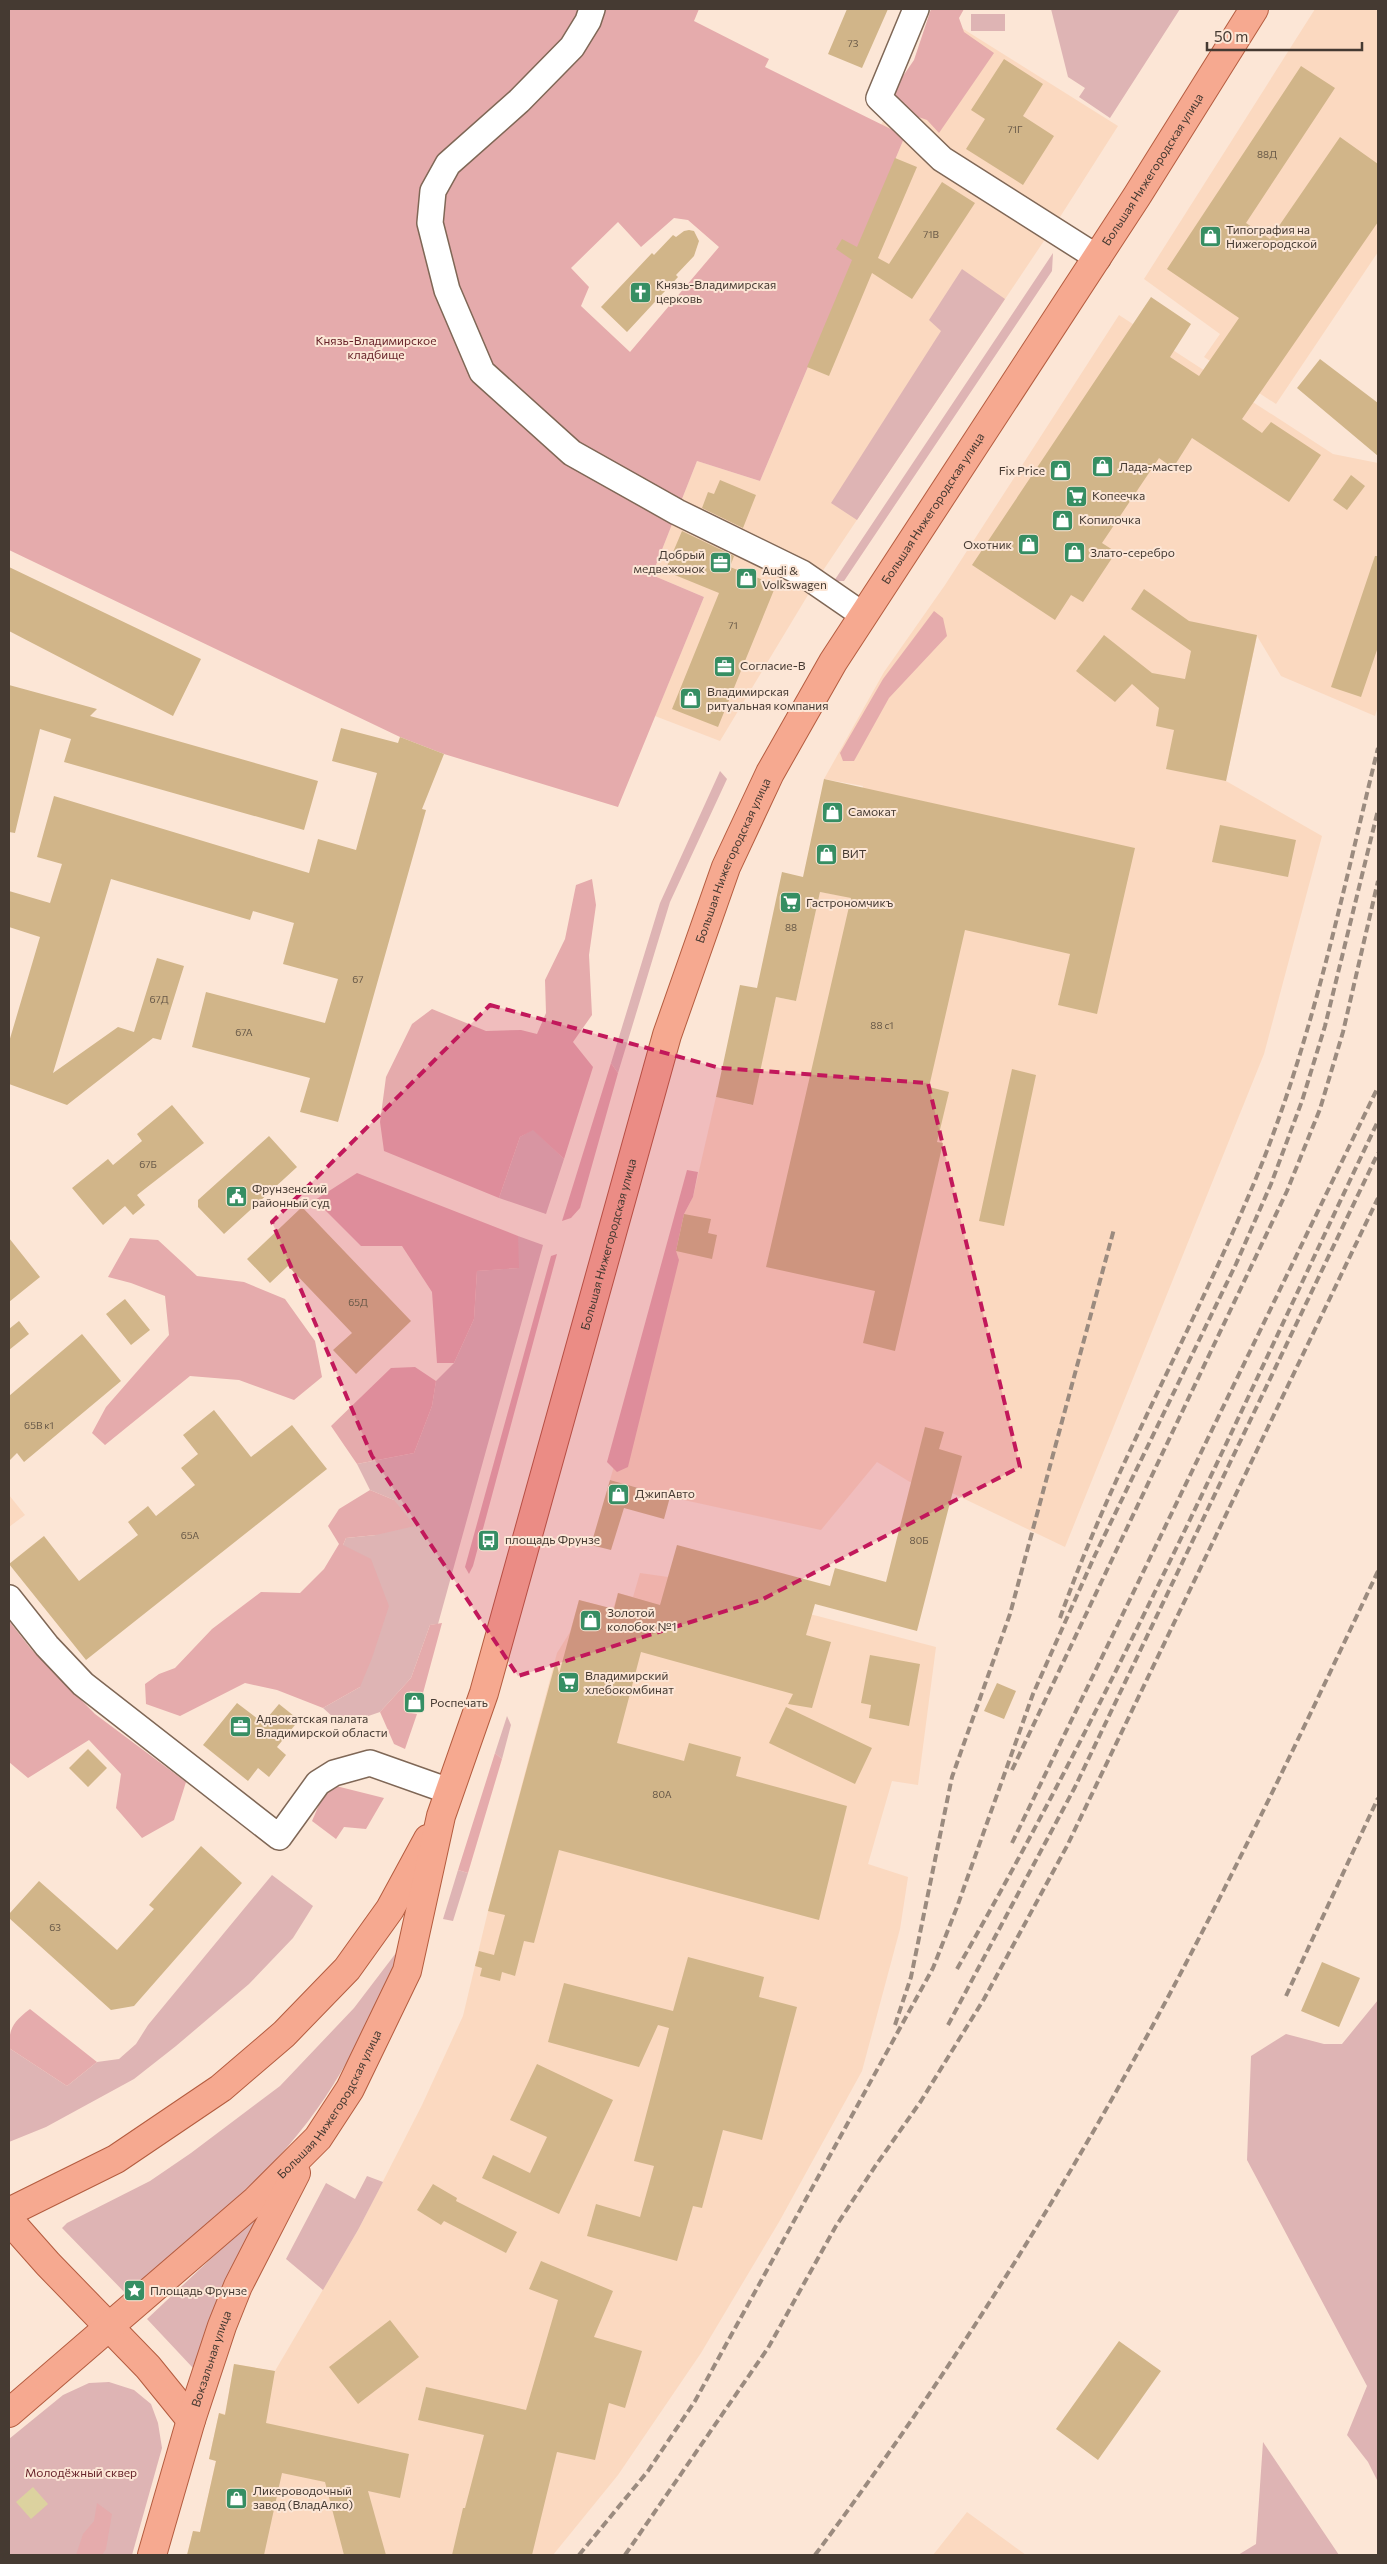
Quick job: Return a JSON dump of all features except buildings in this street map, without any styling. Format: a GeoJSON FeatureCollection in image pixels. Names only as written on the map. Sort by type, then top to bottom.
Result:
{"type":"FeatureCollection","features":[{"type":"Feature","properties":{"kind":"main road"},"geometry":{"type":"LineString","coordinates":[[1232,41],[1237,9]]}},
{"type":"Feature","properties":{"kind":"main road","name":"Большая Нижегородская улица"},"geometry":{"type":"LineString","coordinates":[[9,2413],[256,2200],[318,2138],[350,2089],[407,1971],[445,1804],[484,1693],[667,1035],[719,886],[770,773],[863,615],[1098,258],[1232,41],[1254,9]]}},
{"type":"Feature","properties":{"kind":"main road","name":"Большая Нижегородская улица"},"geometry":{"type":"LineString","coordinates":[[9,2212],[116,2159],[221,2088],[284,2034],[347,1969],[384,1917],[445,1804]]}},
{"type":"Feature","properties":{"kind":"main road","name":"Вокзальная улица"},"geometry":{"type":"LineString","coordinates":[[152,2555],[191,2420],[238,2286],[288,2185],[318,2138]]}},
{"type":"Feature","properties":{"kind":"main road"},"geometry":{"type":"LineString","coordinates":[[9,2220],[48,2264],[110,2327]]}},
{"type":"Feature","properties":{"kind":"main road","name":"Вокзальная улица"},"geometry":{"type":"LineString","coordinates":[[110,2327],[148,2367],[191,2420]]}},
{"type":"Feature","properties":{"kind":"lane"},"geometry":{"type":"LineString","coordinates":[[592,9],[588,21],[572,46],[519,101],[448,164],[433,191],[430,223],[447,290],[482,372],[572,453],[677,512],[802,573],[863,615]]}},
{"type":"Feature","properties":{"kind":"lane"},"geometry":{"type":"LineString","coordinates":[[916,9],[879,98],[942,159],[1098,258]]}},
{"type":"Feature","properties":{"kind":"lane"},"geometry":{"type":"LineString","coordinates":[[9,1598],[47,1646],[83,1684],[280,1837],[318,1783],[334,1773],[370,1763],[445,1804]]}},
{"type":"Feature","properties":{"kind":"highlighted area"},"geometry":{"type":"Polygon","coordinates":[[[490,1005],[720,1068],[928,1083],[1020,1467],[761,1600],[518,1676],[372,1456],[272,1222],[490,1005]]]}},
{"type":"Feature","properties":{"kind":"shaded area"},"geometry":{"type":"Polygon","coordinates":[[[1315,9],[1378,9],[1378,252],[1276,404],[1204,357],[1220,334],[1144,279],[1315,9]]]}},
{"type":"Feature","properties":{"kind":"shaded area"},"geometry":{"type":"Polygon","coordinates":[[[941,15],[1118,126],[1060,217],[820,575],[720,741],[655,716],[704,597],[652,575],[697,461],[760,481],[905,136],[881,125],[941,15]]]}},
{"type":"Feature","properties":{"kind":"shaded area"},"geometry":{"type":"Polygon","coordinates":[[[1119,315],[1333,454],[1378,463],[1378,706],[1375,716],[1281,676],[1257,636],[1226,781],[1322,836],[1264,1054],[1065,1547],[952,1493],[910,1482],[877,1462],[821,1530],[670,1497],[610,1480],[676,1251],[684,1214],[693,1197],[716,1097],[752,1105],[776,997],[796,1001],[820,892],[838,895],[863,786],[824,779],[884,672],[945,585],[1119,315]]]}},
{"type":"Feature","properties":{"kind":"shaded area"},"geometry":{"type":"Polygon","coordinates":[[[9,1495],[25,1515],[9,1527],[9,1495]]]}},
{"type":"Feature","properties":{"kind":"shaded area","name":"Владимирский хлебокомбинат"},"geometry":{"type":"Polygon","coordinates":[[[640,1573],[668,1577],[936,1647],[918,1785],[892,1781],[868,1864],[908,1877],[900,1929],[862,2071],[779,2222],[701,2353],[618,2475],[553,2555],[187,2555],[193,2531],[200,2532],[216,2461],[209,2459],[219,2413],[225,2414],[234,2364],[275,2371],[358,2230],[422,2105],[463,2016],[488,1911],[557,1653],[570,1632],[579,1600],[613,1609],[618,1593],[633,1597],[640,1573]]]}},
{"type":"Feature","properties":{"kind":"shaded area"},"geometry":{"type":"Polygon","coordinates":[[[33,2487],[48,2504],[31,2519],[16,2502],[33,2487]]]}},
{"type":"Feature","properties":{"kind":"shaded area"},"geometry":{"type":"Polygon","coordinates":[[[967,2512],[1026,2555],[933,2555],[967,2512]]]}},
{"type":"Feature","properties":{"kind":"green space","name":"Князь-Владимирское кладбище"},"geometry":{"type":"Polygon","coordinates":[[[9,9],[699,9],[694,21],[769,59],[765,67],[905,136],[760,481],[697,461],[652,575],[704,597],[618,807],[444,754],[400,737],[9,550],[9,9]],[[674,218],[641,247],[618,222],[571,268],[589,287],[581,306],[630,352],[719,247],[688,220],[674,218]]]}},
{"type":"Feature","properties":{"kind":"green space"},"geometry":{"type":"Polygon","coordinates":[[[931,9],[964,9],[959,18],[964,32],[994,53],[939,133],[927,120],[904,112],[892,92],[914,60],[931,9]]]}},
{"type":"Feature","properties":{"kind":"green space"},"geometry":{"type":"Polygon","coordinates":[[[1051,9],[1180,9],[1110,118],[1079,97],[1085,88],[1068,77],[1051,9]]]}},
{"type":"Feature","properties":{"kind":"green space"},"geometry":{"type":"Polygon","coordinates":[[[971,14],[1005,14],[1005,31],[971,31],[971,14]]]}},
{"type":"Feature","properties":{"kind":"green space"},"geometry":{"type":"Polygon","coordinates":[[[1053,253],[1052,271],[844,581],[834,581],[1053,253]]]}},
{"type":"Feature","properties":{"kind":"green space"},"geometry":{"type":"Polygon","coordinates":[[[962,269],[1005,299],[857,520],[831,503],[941,331],[929,320],[962,269]]]}},
{"type":"Feature","properties":{"kind":"green space"},"geometry":{"type":"Polygon","coordinates":[[[934,611],[943,618],[947,636],[889,698],[854,761],[843,761],[840,753],[883,679],[934,611]]]}},
{"type":"Feature","properties":{"kind":"green space"},"geometry":{"type":"Polygon","coordinates":[[[720,771],[727,779],[670,902],[618,1073],[611,1063],[660,903],[720,771]]]}},
{"type":"Feature","properties":{"kind":"green space"},"geometry":{"type":"Polygon","coordinates":[[[592,879],[596,905],[589,955],[592,1015],[573,1042],[593,1067],[564,1159],[533,1130],[520,1137],[499,1198],[384,1151],[380,1122],[386,1077],[412,1024],[432,1009],[486,1031],[521,1030],[537,1034],[546,1013],[545,980],[565,939],[576,885],[592,879]]]}},
{"type":"Feature","properties":{"kind":"green space"},"geometry":{"type":"Polygon","coordinates":[[[611,1063],[618,1073],[580,1208],[571,1218],[562,1221],[611,1063]]]}},
{"type":"Feature","properties":{"kind":"green space"},"geometry":{"type":"Polygon","coordinates":[[[533,1129],[564,1159],[546,1214],[499,1198],[520,1137],[533,1129]]]}},
{"type":"Feature","properties":{"kind":"green space"},"geometry":{"type":"Polygon","coordinates":[[[687,1170],[698,1172],[693,1197],[684,1214],[676,1251],[679,1260],[628,1467],[617,1472],[607,1462],[687,1170]]]}},
{"type":"Feature","properties":{"kind":"green space"},"geometry":{"type":"Polygon","coordinates":[[[357,1173],[518,1236],[519,1268],[477,1271],[474,1319],[454,1363],[437,1363],[432,1292],[402,1246],[361,1246],[315,1200],[357,1173]]]}},
{"type":"Feature","properties":{"kind":"green space"},"geometry":{"type":"Polygon","coordinates":[[[518,1236],[543,1245],[438,1624],[430,1625],[411,1678],[380,1712],[342,1725],[323,1708],[360,1687],[343,1545],[346,1538],[376,1535],[394,1500],[370,1490],[357,1464],[414,1453],[432,1406],[436,1381],[454,1363],[474,1319],[477,1271],[518,1268],[518,1236]]]}},
{"type":"Feature","properties":{"kind":"green space"},"geometry":{"type":"Polygon","coordinates":[[[130,1238],[158,1240],[197,1276],[244,1282],[285,1299],[315,1341],[322,1377],[294,1400],[239,1380],[190,1376],[105,1445],[92,1433],[106,1407],[169,1335],[165,1296],[131,1283],[108,1277],[130,1238]]]}},
{"type":"Feature","properties":{"kind":"green space"},"geometry":{"type":"Polygon","coordinates":[[[557,1254],[473,1566],[469,1574],[465,1567],[551,1256],[557,1254]]]}},
{"type":"Feature","properties":{"kind":"green space"},"geometry":{"type":"Polygon","coordinates":[[[415,1367],[436,1381],[432,1406],[414,1453],[357,1464],[331,1426],[391,1368],[415,1367]]]}},
{"type":"Feature","properties":{"kind":"green space"},"geometry":{"type":"Polygon","coordinates":[[[370,1490],[394,1500],[415,1526],[376,1535],[346,1538],[343,1545],[371,1559],[389,1606],[372,1658],[360,1687],[323,1708],[277,1690],[245,1683],[180,1716],[146,1704],[145,1684],[159,1674],[175,1668],[212,1629],[261,1592],[300,1593],[324,1569],[339,1544],[328,1526],[339,1509],[370,1490]]]}},
{"type":"Feature","properties":{"kind":"green space"},"geometry":{"type":"Polygon","coordinates":[[[9,1621],[31,1649],[95,1714],[186,1782],[174,1820],[142,1838],[116,1808],[121,1774],[89,1740],[28,1778],[9,1762],[9,1621]]]}},
{"type":"Feature","properties":{"kind":"green space"},"geometry":{"type":"Polygon","coordinates":[[[442,1623],[423,1693],[410,1691],[405,1712],[417,1714],[405,1749],[394,1744],[380,1712],[411,1678],[430,1625],[442,1623]]]}},
{"type":"Feature","properties":{"kind":"green space"},"geometry":{"type":"Polygon","coordinates":[[[507,1716],[511,1725],[502,1759],[495,1753],[507,1716]]]}},
{"type":"Feature","properties":{"kind":"green space"},"geometry":{"type":"Polygon","coordinates":[[[495,1753],[502,1759],[468,1873],[458,1870],[495,1753]]]}},
{"type":"Feature","properties":{"kind":"green space"},"geometry":{"type":"Polygon","coordinates":[[[328,1784],[384,1798],[366,1829],[344,1827],[336,1839],[312,1821],[328,1784]]]}},
{"type":"Feature","properties":{"kind":"green space"},"geometry":{"type":"Polygon","coordinates":[[[458,1870],[468,1873],[453,1921],[443,1919],[458,1870]]]}},
{"type":"Feature","properties":{"kind":"green space"},"geometry":{"type":"Polygon","coordinates":[[[272,1875],[313,1906],[293,1938],[249,1984],[134,2079],[46,2127],[9,2142],[9,2048],[67,2086],[97,2062],[119,2059],[136,2044],[148,2025],[272,1875]]]}},
{"type":"Feature","properties":{"kind":"green space"},"geometry":{"type":"Polygon","coordinates":[[[399,1949],[405,1951],[369,2022],[343,2069],[298,2134],[259,2178],[131,2299],[62,2228],[67,2223],[150,2181],[191,2153],[280,2086],[354,2008],[399,1949]]]}},
{"type":"Feature","properties":{"kind":"green space"},"geometry":{"type":"Polygon","coordinates":[[[1378,2000],[1378,2482],[1368,2462],[1347,2435],[1367,2386],[1247,2160],[1251,2056],[1286,2034],[1324,2044],[1342,2044],[1378,2000]]]}},
{"type":"Feature","properties":{"kind":"green space"},"geometry":{"type":"Polygon","coordinates":[[[30,2009],[97,2062],[67,2086],[9,2048],[13,2026],[30,2009]]]}},
{"type":"Feature","properties":{"kind":"green space"},"geometry":{"type":"Polygon","coordinates":[[[367,2176],[383,2182],[323,2290],[286,2259],[326,2183],[355,2199],[367,2176]]]}},
{"type":"Feature","properties":{"kind":"green space"},"geometry":{"type":"Polygon","coordinates":[[[255,2217],[260,2221],[197,2367],[193,2368],[147,2319],[255,2217]]]}},
{"type":"Feature","properties":{"kind":"green space","name":"Молодёжный сквер"},"geometry":{"type":"Polygon","coordinates":[[[109,2382],[134,2390],[151,2404],[158,2423],[162,2448],[132,2555],[9,2555],[9,2439],[63,2395],[89,2383],[109,2382]]]}},
{"type":"Feature","properties":{"kind":"green space"},"geometry":{"type":"Polygon","coordinates":[[[1263,2442],[1339,2555],[1238,2555],[1256,2544],[1263,2442]]]}},
{"type":"Feature","properties":{"kind":"green space"},"geometry":{"type":"Polygon","coordinates":[[[97,2503],[112,2514],[106,2549],[102,2555],[76,2555],[83,2534],[94,2521],[97,2503]]]}},
{"type":"Feature","properties":{"kind":"railway"},"geometry":{"type":"LineString","coordinates":[[1060,1618],[1104,1508],[1230,1238],[1275,1130],[1293,1077],[1324,968],[1378,748]]}},
{"type":"Feature","properties":{"kind":"railway"},"geometry":{"type":"LineString","coordinates":[[579,2555],[648,2471],[695,2401],[933,1968],[957,1907],[1033,1694],[1095,1555],[1236,1264],[1271,1184],[1302,1101],[1325,1026],[1378,810]]}},
{"type":"Feature","properties":{"kind":"railway"},"geometry":{"type":"LineString","coordinates":[[1012,1770],[1287,1191],[1320,1109],[1343,1032],[1378,881]]}},
{"type":"Feature","properties":{"kind":"railway"},"geometry":{"type":"LineString","coordinates":[[1012,1843],[1378,1087]]}},
{"type":"Feature","properties":{"kind":"railway"},"geometry":{"type":"LineString","coordinates":[[957,1969],[1015,1866],[1124,1655],[1227,1442],[1378,1121]]}},
{"type":"Feature","properties":{"kind":"railway"},"geometry":{"type":"LineString","coordinates":[[948,2025],[1075,1787],[1378,1153]]}},
{"type":"Feature","properties":{"kind":"railway"},"geometry":{"type":"LineString","coordinates":[[625,2555],[768,2348],[836,2226],[921,2101],[984,1999],[1067,1846],[1378,1198]]}},
{"type":"Feature","properties":{"kind":"railway"},"geometry":{"type":"LineString","coordinates":[[895,2025],[911,1977],[952,1777],[1010,1614],[1114,1229]]}},
{"type":"Feature","properties":{"kind":"railway"},"geometry":{"type":"LineString","coordinates":[[815,2555],[905,2430],[990,2302],[1109,2104],[1178,1979],[1237,1863],[1378,1571]]}},
{"type":"Feature","properties":{"kind":"railway"},"geometry":{"type":"LineString","coordinates":[[1286,1996],[1378,1798]]}},
{"type":"Feature","properties":{"kind":"place","name":"Типография на Нижегородской"},"geometry":{"type":"Point","coordinates":[1210,237]}},
{"type":"Feature","properties":{"kind":"place","name":"Князь-Владимирская церковь"},"geometry":{"type":"Point","coordinates":[640,292]}},
{"type":"Feature","properties":{"kind":"place","name":"Лада-мастер"},"geometry":{"type":"Point","coordinates":[1103,467]}},
{"type":"Feature","properties":{"kind":"place","name":"Fix Price"},"geometry":{"type":"Point","coordinates":[1061,471]}},
{"type":"Feature","properties":{"kind":"place","name":"Копеечка"},"geometry":{"type":"Point","coordinates":[1076,496]}},
{"type":"Feature","properties":{"kind":"place","name":"Копилочка"},"geometry":{"type":"Point","coordinates":[1063,520]}},
{"type":"Feature","properties":{"kind":"place","name":"Охотник"},"geometry":{"type":"Point","coordinates":[1028,545]}},
{"type":"Feature","properties":{"kind":"place","name":"Злато-серебро"},"geometry":{"type":"Point","coordinates":[1074,553]}},
{"type":"Feature","properties":{"kind":"place","name":"Добрый медвежонок"},"geometry":{"type":"Point","coordinates":[721,562]}},
{"type":"Feature","properties":{"kind":"place","name":"Audi & Volkswagen"},"geometry":{"type":"Point","coordinates":[746,578]}},
{"type":"Feature","properties":{"kind":"place","name":"Согласие-В"},"geometry":{"type":"Point","coordinates":[724,666]}},
{"type":"Feature","properties":{"kind":"place","name":"Владимирская ритуальная компания"},"geometry":{"type":"Point","coordinates":[691,699]}},
{"type":"Feature","properties":{"kind":"place","name":"Самокат"},"geometry":{"type":"Point","coordinates":[832,812]}},
{"type":"Feature","properties":{"kind":"place","name":"ВИТ"},"geometry":{"type":"Point","coordinates":[826,854]}},
{"type":"Feature","properties":{"kind":"place","name":"Гастрономчикъ"},"geometry":{"type":"Point","coordinates":[790,903]}},
{"type":"Feature","properties":{"kind":"place","name":"Фрунзенский районный суд"},"geometry":{"type":"Point","coordinates":[236,1196]}},
{"type":"Feature","properties":{"kind":"place","name":"ДжипАвто"},"geometry":{"type":"Point","coordinates":[619,1494]}},
{"type":"Feature","properties":{"kind":"place","name":"площадь Фрунзе"},"geometry":{"type":"Point","coordinates":[489,1540]}},
{"type":"Feature","properties":{"kind":"place","name":"Золотой колобок №1"},"geometry":{"type":"Point","coordinates":[591,1620]}},
{"type":"Feature","properties":{"kind":"place","name":"Владимирский хлебокомбинат"},"geometry":{"type":"Point","coordinates":[569,1683]}},
{"type":"Feature","properties":{"kind":"place","name":"Роспечать"},"geometry":{"type":"Point","coordinates":[414,1703]}},
{"type":"Feature","properties":{"kind":"place","name":"Адвокатская палата Владимирской области"},"geometry":{"type":"Point","coordinates":[240,1726]}},
{"type":"Feature","properties":{"kind":"place","name":"Площадь Фрунзе"},"geometry":{"type":"Point","coordinates":[134,2291]}},
{"type":"Feature","properties":{"kind":"place","name":"Ликероводочный завод (ВладАлко)"},"geometry":{"type":"Point","coordinates":[237,2498]}}]}
